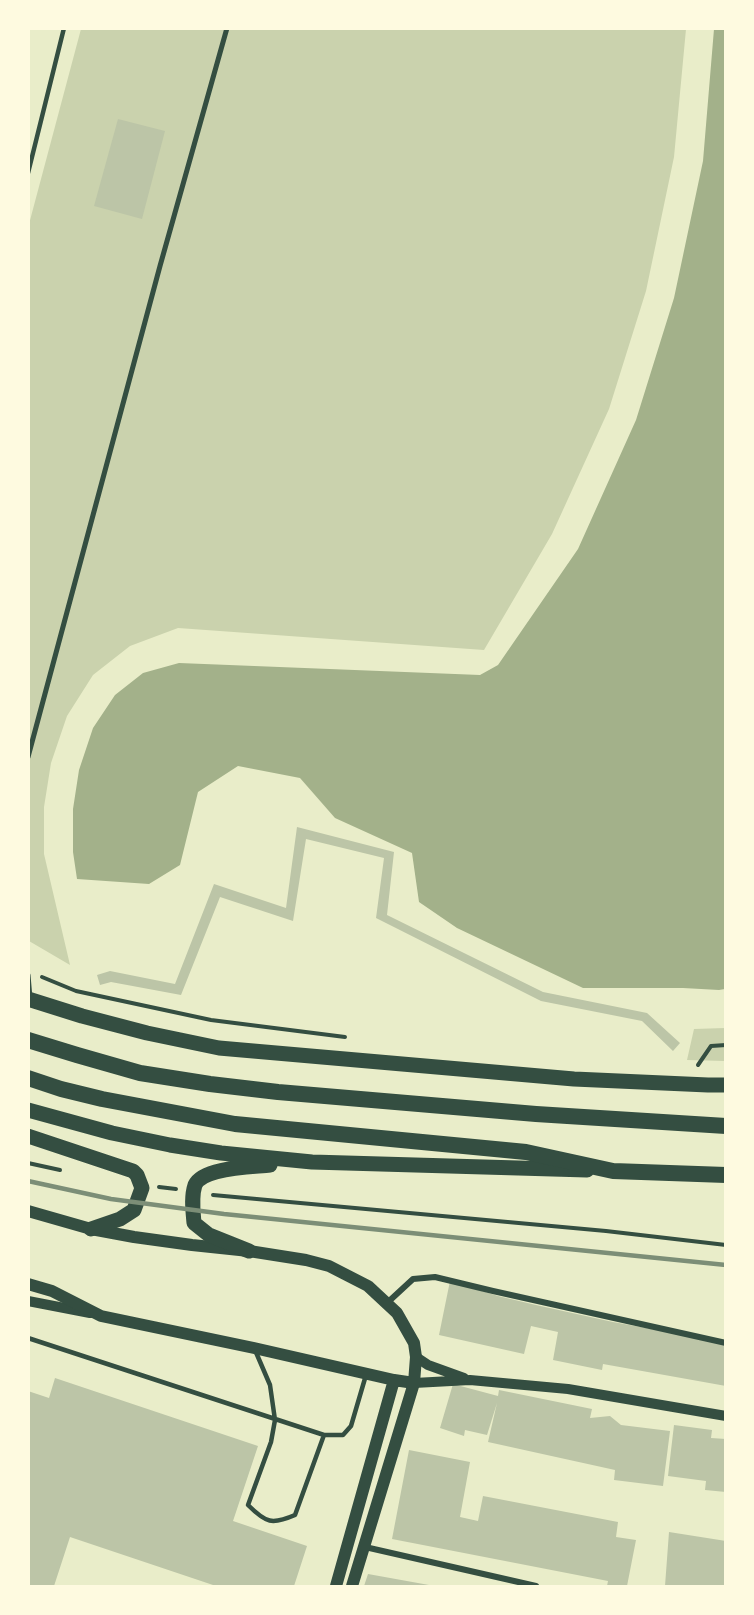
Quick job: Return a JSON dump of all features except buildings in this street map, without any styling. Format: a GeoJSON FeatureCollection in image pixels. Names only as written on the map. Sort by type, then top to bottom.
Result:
{"type":"FeatureCollection","features":[{"type":"Feature","properties":{"kind":"highway"},"geometry":{"type":"LineString","coordinates":[[28,1040],[140,1072],[210,1084],[536,1114],[726,1126]]}},
{"type":"Feature","properties":{"kind":"highway"},"geometry":{"type":"LineString","coordinates":[[28,1078],[102,1099],[235,1124],[525,1152],[613,1171],[726,1176]]}},
{"type":"Feature","properties":{"kind":"main road"},"geometry":{"type":"LineString","coordinates":[[29,999],[82,1017],[136,1031],[219,1048],[574,1079],[726,1085]]}},
{"type":"Feature","properties":{"kind":"main road"},"geometry":{"type":"LineString","coordinates":[[28,1110],[170,1146],[221,1153],[312,1162],[613,1171]]}},
{"type":"Feature","properties":{"kind":"main road"},"geometry":{"type":"LineString","coordinates":[[28,1136],[133,1171],[137,1176],[142,1188],[134,1210],[120,1219],[91,1229]]}},
{"type":"Feature","properties":{"kind":"main road"},"geometry":{"type":"LineString","coordinates":[[249,1251],[209,1235],[194,1223],[192,1203],[196,1184],[204,1176],[232,1168],[312,1162]]}},
{"type":"Feature","properties":{"kind":"main road"},"geometry":{"type":"LineString","coordinates":[[28,1211],[91,1229],[180,1244],[249,1251],[329,1266],[368,1286],[397,1313],[414,1343],[416,1357],[414,1383],[352,1587]]}},
{"type":"Feature","properties":{"kind":"main road"},"geometry":{"type":"LineString","coordinates":[[28,1284],[52,1291],[101,1316],[414,1383]]}},
{"type":"Feature","properties":{"kind":"main road"},"geometry":{"type":"LineString","coordinates":[[336,1587],[394,1380]]}},
{"type":"Feature","properties":{"kind":"street"},"geometry":{"type":"LineString","coordinates":[[28,757],[160,266],[227,28]]}},
{"type":"Feature","properties":{"kind":"street"},"geometry":{"type":"LineString","coordinates":[[28,975],[29,999]]}},
{"type":"Feature","properties":{"kind":"street"},"geometry":{"type":"LineString","coordinates":[[387,1303],[413,1279],[435,1277],[726,1343]]}},
{"type":"Feature","properties":{"kind":"street"},"geometry":{"type":"LineString","coordinates":[[28,1301],[101,1316]]}},
{"type":"Feature","properties":{"kind":"street"},"geometry":{"type":"LineString","coordinates":[[416,1357],[428,1365],[470,1380]]}},
{"type":"Feature","properties":{"kind":"street"},"geometry":{"type":"LineString","coordinates":[[414,1383],[470,1380],[568,1389],[726,1416]]}},
{"type":"Feature","properties":{"kind":"street"},"geometry":{"type":"LineString","coordinates":[[365,1547],[536,1587]]}},
{"type":"Feature","properties":{"kind":"lane"},"geometry":{"type":"LineString","coordinates":[[28,173],[64,28]]}},
{"type":"Feature","properties":{"kind":"lane"},"geometry":{"type":"LineString","coordinates":[[28,1338],[324,1435],[343,1435],[351,1426],[366,1374]]}},
{"type":"Feature","properties":{"kind":"lane"},"geometry":{"type":"LineString","coordinates":[[254,1348],[270,1385],[275,1420],[271,1442],[249,1505],[261,1518],[279,1521],[295,1515],[324,1435]]}},
{"type":"Feature","properties":{"kind":"path"},"geometry":{"type":"LineString","coordinates":[[38,975],[76,991],[211,1020],[352,1038]]}},
{"type":"Feature","properties":{"kind":"path"},"geometry":{"type":"LineString","coordinates":[[707,1065],[698,1065],[711,1046],[726,1045]]}},
{"type":"Feature","properties":{"kind":"path"},"geometry":{"type":"LineString","coordinates":[[159,1187],[181,1190]]}},
{"type":"Feature","properties":{"kind":"path"},"geometry":{"type":"LineString","coordinates":[[204,1193],[227,1197],[606,1231],[726,1245]]}},
{"type":"Feature","properties":{"kind":"shaded area"},"geometry":{"type":"Polygon","coordinates":[[[81,29],[686,29],[674,157],[646,291],[609,409],[552,534],[484,650],[178,628],[130,646],[93,675],[67,716],[51,763],[44,807],[44,854],[70,965],[29,941],[29,224],[81,29]]]}},
{"type":"Feature","properties":{"kind":"shaded area"},"geometry":{"type":"Polygon","coordinates":[[[714,29],[726,29],[725,989],[583,988],[457,928],[419,902],[412,853],[335,818],[300,778],[238,766],[198,792],[180,865],[149,884],[77,879],[73,852],[73,809],[79,770],[93,728],[115,695],[143,673],[179,663],[480,675],[498,665],[578,549],[636,420],[674,298],[703,161],[714,29]]]}},
{"type":"Feature","properties":{"kind":"shaded area"},"geometry":{"type":"Polygon","coordinates":[[[725,1028],[725,1061],[687,1060],[694,1029],[725,1028]]]}},
{"type":"Feature","properties":{"kind":"railway"},"geometry":{"type":"LineString","coordinates":[[28,1181],[111,1199],[224,1214],[726,1265]]}}]}
